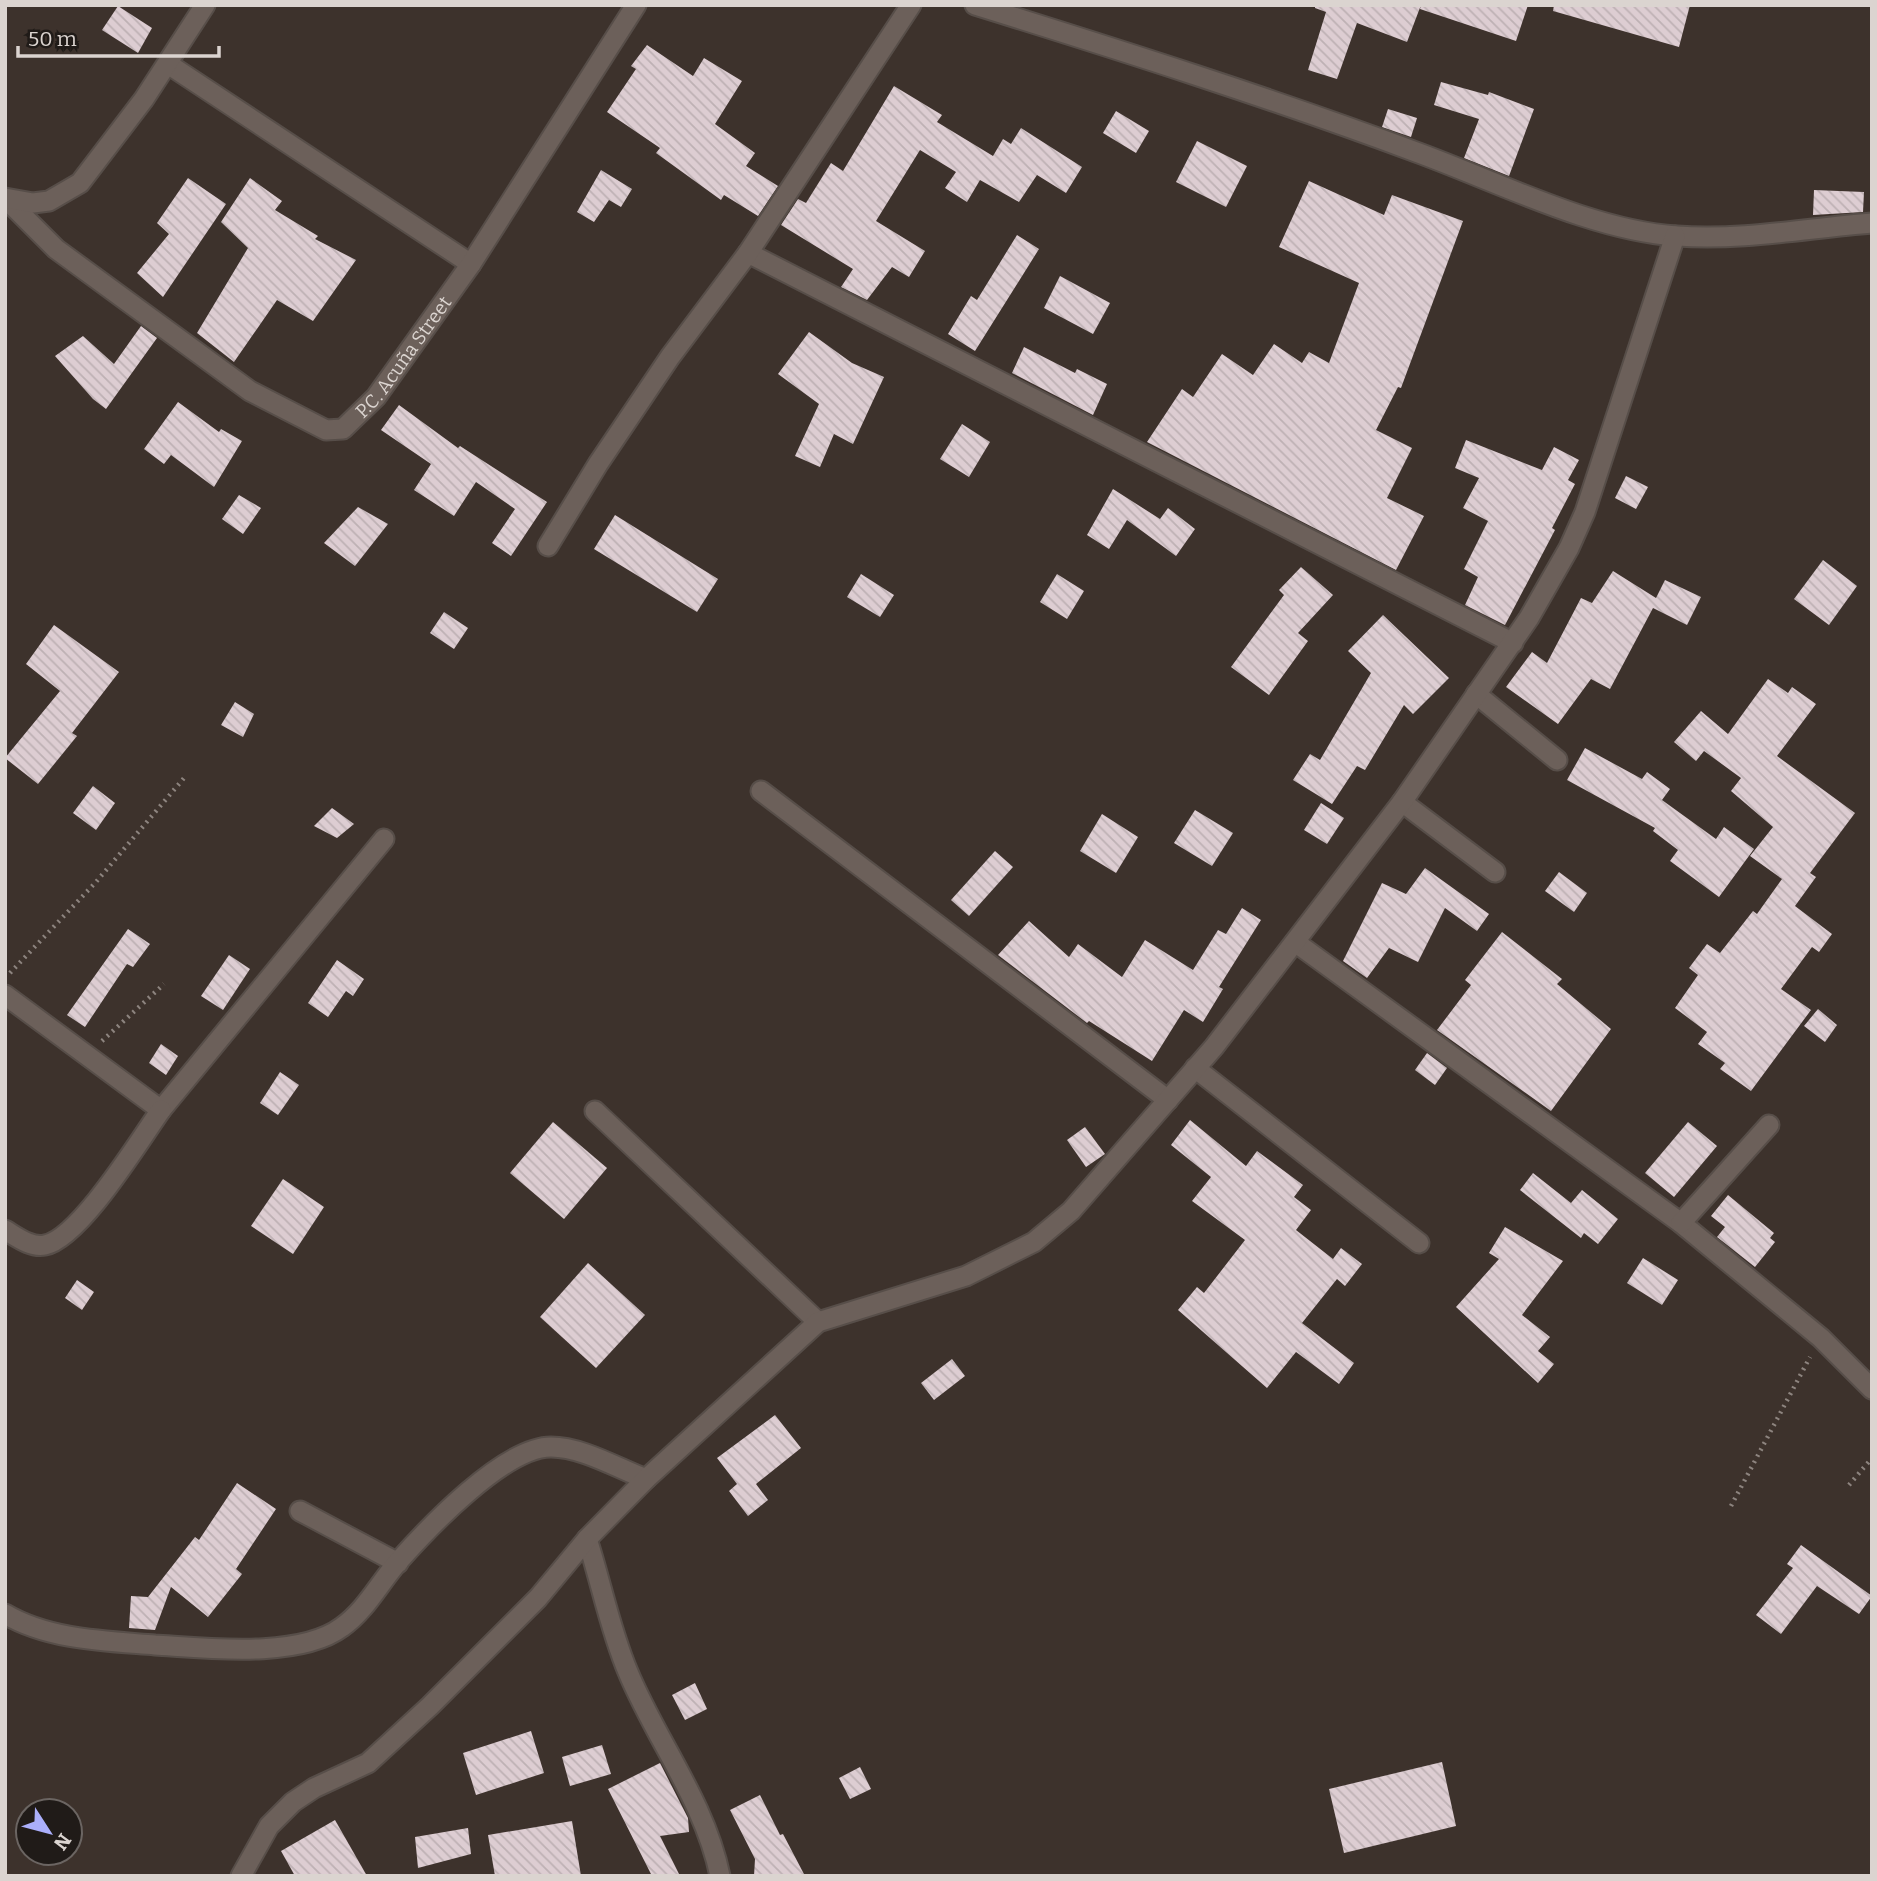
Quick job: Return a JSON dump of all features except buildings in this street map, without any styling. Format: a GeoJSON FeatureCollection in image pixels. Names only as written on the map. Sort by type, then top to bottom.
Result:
{"type":"FeatureCollection","features":[{"type":"Feature","properties":{"kind":"street"},"geometry":{"type":"LineString","coordinates":[[6,199],[33,203],[50,201],[80,183],[168,64],[205,5]]}},
{"type":"Feature","properties":{"kind":"street","name":"P.C. Acuña Street"},"geometry":{"type":"LineString","coordinates":[[6,199],[56,249],[250,391],[326,430],[343,429],[360,415],[471,264],[636,5]]}},
{"type":"Feature","properties":{"kind":"street"},"geometry":{"type":"LineString","coordinates":[[548,546],[598,464],[670,357],[748,253],[911,5]]}},
{"type":"Feature","properties":{"kind":"street"},"geometry":{"type":"LineString","coordinates":[[975,5],[1167,64],[1415,151],[1595,219],[1675,236],[1714,236],[1872,223]]}},
{"type":"Feature","properties":{"kind":"street"},"geometry":{"type":"LineString","coordinates":[[168,64],[471,264]]}},
{"type":"Feature","properties":{"kind":"street"},"geometry":{"type":"LineString","coordinates":[[241,1876],[269,1826],[293,1802],[314,1788],[368,1763],[430,1706],[538,1598],[587,1539],[646,1479],[818,1322],[966,1276],[1034,1242],[1072,1211],[1195,1068],[1295,942],[1402,802],[1513,643],[1569,548],[1585,512],[1675,236]]}},
{"type":"Feature","properties":{"kind":"street"},"geometry":{"type":"LineString","coordinates":[[748,253],[1513,643]]}},
{"type":"Feature","properties":{"kind":"street"},"geometry":{"type":"LineString","coordinates":[[1476,694],[1558,760]]}},
{"type":"Feature","properties":{"kind":"street"},"geometry":{"type":"LineString","coordinates":[[761,791],[1168,1100]]}},
{"type":"Feature","properties":{"kind":"street"},"geometry":{"type":"LineString","coordinates":[[1402,802],[1495,872]]}},
{"type":"Feature","properties":{"kind":"street"},"geometry":{"type":"LineString","coordinates":[[5,1230],[28,1243],[43,1246],[72,1231],[161,1111],[384,839]]}},
{"type":"Feature","properties":{"kind":"street"},"geometry":{"type":"LineString","coordinates":[[1295,942],[1681,1223],[1821,1338],[1872,1389]]}},
{"type":"Feature","properties":{"kind":"street"},"geometry":{"type":"LineString","coordinates":[[5,995],[161,1111]]}},
{"type":"Feature","properties":{"kind":"street"},"geometry":{"type":"LineString","coordinates":[[1195,1068],[1419,1243]]}},
{"type":"Feature","properties":{"kind":"street"},"geometry":{"type":"LineString","coordinates":[[595,1111],[818,1322]]}},
{"type":"Feature","properties":{"kind":"street"},"geometry":{"type":"LineString","coordinates":[[1681,1223],[1769,1125]]}},
{"type":"Feature","properties":{"kind":"street"},"geometry":{"type":"LineString","coordinates":[[5,1614],[87,1639],[214,1649],[300,1644],[341,1628],[398,1563],[472,1487],[501,1466],[548,1447],[566,1448],[646,1479]]}},
{"type":"Feature","properties":{"kind":"street"},"geometry":{"type":"LineString","coordinates":[[300,1511],[398,1563]]}},
{"type":"Feature","properties":{"kind":"street"},"geometry":{"type":"LineString","coordinates":[[587,1539],[627,1671],[690,1793],[715,1851],[720,1876]]}},
{"type":"Feature","properties":{"kind":"path"},"geometry":{"type":"LineString","coordinates":[[5,979],[96,882],[184,778]]}},
{"type":"Feature","properties":{"kind":"path"},"geometry":{"type":"LineString","coordinates":[[86,1056],[163,984]]}},
{"type":"Feature","properties":{"kind":"path"},"geometry":{"type":"LineString","coordinates":[[1731,1506],[1821,1338]]}},
{"type":"Feature","properties":{"kind":"path"},"geometry":{"type":"LineString","coordinates":[[1849,1485],[1872,1458]]}}]}
